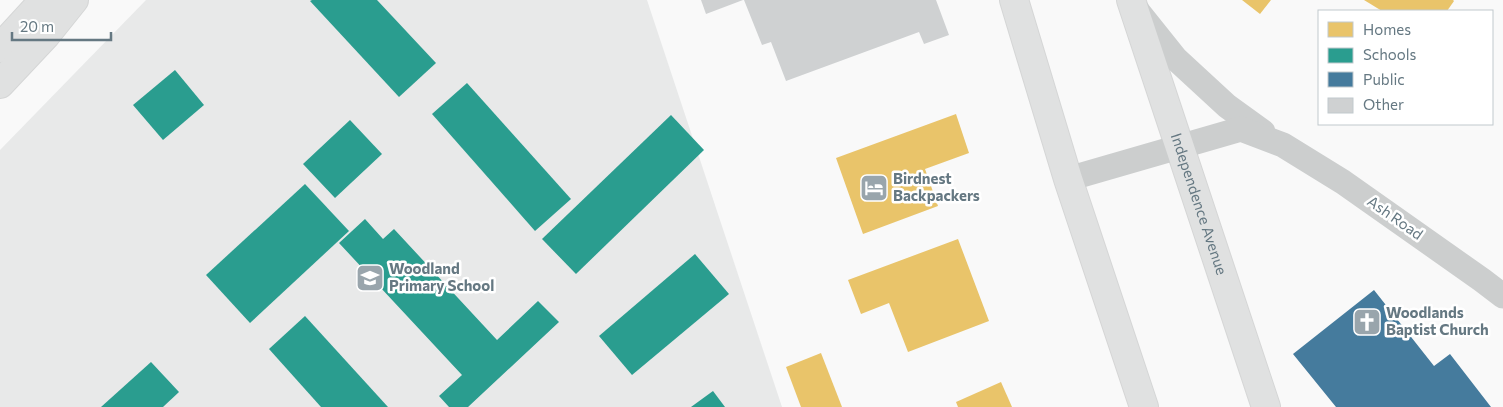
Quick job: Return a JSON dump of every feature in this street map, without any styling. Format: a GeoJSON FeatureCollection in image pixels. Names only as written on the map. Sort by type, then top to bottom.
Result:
{"type":"FeatureCollection","features":[{"type":"Feature","properties":{"kind":"main road"},"geometry":{"type":"LineString","coordinates":[[0,48],[44,0]]}},
{"type":"Feature","properties":{"kind":"main road"},"geometry":{"type":"LineString","coordinates":[[0,84],[46,35],[74,0]]}},
{"type":"Feature","properties":{"kind":"main road"},"geometry":{"type":"LineString","coordinates":[[1014,0],[1068,179],[1144,407]]}},
{"type":"Feature","properties":{"kind":"main road","name":"Independence Avenue"},"geometry":{"type":"LineString","coordinates":[[1132,3],[1266,407]]}},
{"type":"Feature","properties":{"kind":"street","name":"Ash Road"},"geometry":{"type":"LineString","coordinates":[[1132,3],[1176,59],[1227,106],[1283,145],[1344,182],[1503,296]]}},
{"type":"Feature","properties":{"kind":"street","name":"Ash Road"},"geometry":{"type":"LineString","coordinates":[[1068,179],[1241,129],[1283,145]]}},
{"type":"Feature","properties":{"kind":"shaded area","name":"Woodland Primary School"},"geometry":{"type":"Polygon","coordinates":[[[146,0],[647,0],[782,407],[0,407],[0,150],[146,0]]]}},
{"type":"Feature","properties":{"kind":"building: Homes"},"geometry":{"type":"Polygon","coordinates":[[[1242,0],[1271,0],[1260,14],[1242,0]]]}},
{"type":"Feature","properties":{"kind":"building: Homes"},"geometry":{"type":"Polygon","coordinates":[[[1364,0],[1454,1],[1448,10],[1380,10],[1364,0]]]}},
{"type":"Feature","properties":{"kind":"building: Homes"},"geometry":{"type":"Polygon","coordinates":[[[956,114],[969,153],[925,169],[938,206],[863,234],[836,158],[956,114]]]}},
{"type":"Feature","properties":{"kind":"building: Homes"},"geometry":{"type":"Polygon","coordinates":[[[958,239],[989,321],[908,352],[889,303],[861,314],[848,280],[958,239]]]}},
{"type":"Feature","properties":{"kind":"building: Homes"},"geometry":{"type":"Polygon","coordinates":[[[821,353],[842,407],[801,407],[786,367],[821,353]]]}},
{"type":"Feature","properties":{"kind":"building: Homes"},"geometry":{"type":"Polygon","coordinates":[[[1001,382],[1012,407],[958,407],[956,402],[1001,382]]]}},
{"type":"Feature","properties":{"kind":"building: Schools"},"geometry":{"type":"Polygon","coordinates":[[[377,0],[436,63],[399,97],[310,1],[377,0]]]}},
{"type":"Feature","properties":{"kind":"building: Schools"},"geometry":{"type":"Polygon","coordinates":[[[175,70],[204,105],[163,140],[133,105],[175,70]]]}},
{"type":"Feature","properties":{"kind":"building: Schools"},"geometry":{"type":"Polygon","coordinates":[[[467,83],[571,199],[535,231],[432,114],[467,83]]]}},
{"type":"Feature","properties":{"kind":"building: Schools"},"geometry":{"type":"Polygon","coordinates":[[[671,115],[704,150],[576,274],[542,239],[671,115]]]}},
{"type":"Feature","properties":{"kind":"building: Schools"},"geometry":{"type":"Polygon","coordinates":[[[350,120],[382,154],[335,198],[303,164],[350,120]]]}},
{"type":"Feature","properties":{"kind":"building: Schools"},"geometry":{"type":"Polygon","coordinates":[[[305,184],[349,231],[250,323],[206,275],[305,184]]]}},
{"type":"Feature","properties":{"kind":"building: Schools"},"geometry":{"type":"Polygon","coordinates":[[[365,219],[383,239],[394,229],[497,340],[538,301],[559,322],[468,407],[449,407],[439,396],[462,375],[339,243],[365,219]]]}},
{"type":"Feature","properties":{"kind":"building: Schools"},"geometry":{"type":"Polygon","coordinates":[[[695,254],[729,294],[632,375],[599,336],[695,254]]]}},
{"type":"Feature","properties":{"kind":"building: Schools"},"geometry":{"type":"Polygon","coordinates":[[[305,316],[388,407],[321,407],[269,349],[305,316]]]}},
{"type":"Feature","properties":{"kind":"building: Schools"},"geometry":{"type":"Polygon","coordinates":[[[151,362],[179,392],[163,407],[101,407],[151,362]]]}},
{"type":"Feature","properties":{"kind":"building: Schools"},"geometry":{"type":"Polygon","coordinates":[[[713,391],[725,407],[691,407],[713,391]]]}},
{"type":"Feature","properties":{"kind":"building: Public","name":"Woodlands Baptist Church"},"geometry":{"type":"Polygon","coordinates":[[[1374,290],[1434,366],[1450,354],[1491,407],[1336,407],[1293,354],[1374,290]]]}},
{"type":"Feature","properties":{"kind":"building: Other"},"geometry":{"type":"Polygon","coordinates":[[[701,0],[743,0],[706,14],[701,0]]]}},
{"type":"Feature","properties":{"kind":"building: Other"},"geometry":{"type":"Polygon","coordinates":[[[744,0],[936,0],[949,35],[924,44],[919,32],[786,81],[771,42],[762,45],[744,0]]]}},
{"type":"Feature","properties":{"kind":"place","name":"Birdnest Backpackers"},"geometry":{"type":"Point","coordinates":[874,188]}},
{"type":"Feature","properties":{"kind":"place","name":"Woodland Primary School"},"geometry":{"type":"Point","coordinates":[370,278]}},
{"type":"Feature","properties":{"kind":"place","name":"Woodlands Baptist Church"},"geometry":{"type":"Point","coordinates":[1367,322]}}]}
